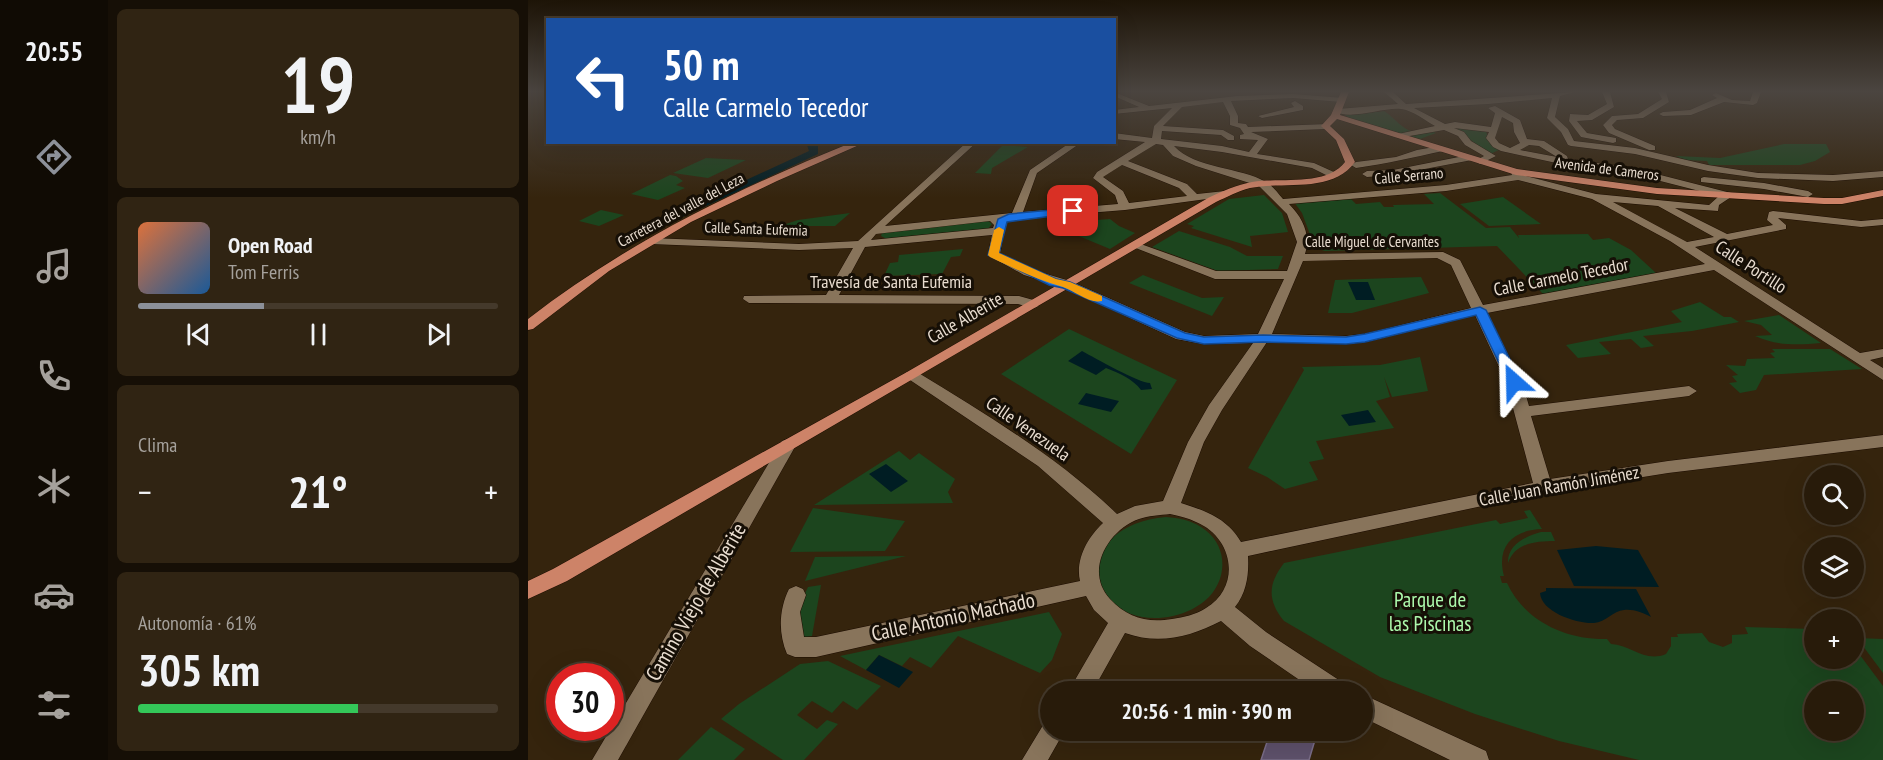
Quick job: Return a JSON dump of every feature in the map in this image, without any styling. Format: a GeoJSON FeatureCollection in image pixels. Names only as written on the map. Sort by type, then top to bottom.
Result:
{"type":"FeatureCollection","features":[{"type":"Feature","properties":{"kind":"main road"},"geometry":{"type":"LineString","coordinates":[[1327,127],[1340,139],[1353,163]]}},
{"type":"Feature","properties":{"kind":"main road","name":"Avenida de Cameros"},"geometry":{"type":"LineString","coordinates":[[1376,127],[1517,174],[1657,191],[1824,201],[1842,201],[1883,193]]}},
{"type":"Feature","properties":{"kind":"main road","name":"Carretera del valle del Leza"},"geometry":{"type":"LineString","coordinates":[[528,326],[592,277],[651,241],[722,202],[857,144]]}},
{"type":"Feature","properties":{"kind":"main road","name":"Calle Alberite"},"geometry":{"type":"LineString","coordinates":[[528,590],[560,575],[1225,194],[1263,184],[1304,181],[1333,175],[1353,163]]}},
{"type":"Feature","properties":{"kind":"main road","name":"Calle Alberite"},"geometry":{"type":"LineString","coordinates":[[528,602],[560,575]]}},
{"type":"Feature","properties":{"kind":"street"},"geometry":{"type":"LineString","coordinates":[[1243,127],[1247,133],[1264,140],[1251,156]]}},
{"type":"Feature","properties":{"kind":"street"},"geometry":{"type":"LineString","coordinates":[[1222,149],[1231,138],[1269,128],[1284,127]]}},
{"type":"Feature","properties":{"kind":"street"},"geometry":{"type":"LineString","coordinates":[[1404,137],[1445,127]]}},
{"type":"Feature","properties":{"kind":"street"},"geometry":{"type":"LineString","coordinates":[[1453,127],[1468,143],[1491,156]]}},
{"type":"Feature","properties":{"kind":"street"},"geometry":{"type":"LineString","coordinates":[[1466,127],[1493,130],[1490,138],[1496,145],[1508,149],[1622,169],[1727,195]]}},
{"type":"Feature","properties":{"kind":"street"},"geometry":{"type":"LineString","coordinates":[[1518,127],[1520,137],[1525,142],[1541,143],[1572,162]]}},
{"type":"Feature","properties":{"kind":"street"},"geometry":{"type":"LineString","coordinates":[[1560,127],[1571,143],[1644,153],[1693,165],[1813,180],[1883,174]]}},
{"type":"Feature","properties":{"kind":"street"},"geometry":{"type":"LineString","coordinates":[[1578,127],[1584,135],[1626,142],[1661,152]]}},
{"type":"Feature","properties":{"kind":"street"},"geometry":{"type":"LineString","coordinates":[[1609,127],[1612,131],[1693,165]]}},
{"type":"Feature","properties":{"kind":"street"},"geometry":{"type":"LineString","coordinates":[[1125,207],[1119,193],[1098,178],[1100,174],[1157,139],[1159,128],[1223,133],[1231,138]]}},
{"type":"Feature","properties":{"kind":"street"},"geometry":{"type":"LineString","coordinates":[[1116,136],[1222,149],[1314,166],[1333,175]]}},
{"type":"Feature","properties":{"kind":"street"},"geometry":{"type":"LineString","coordinates":[[1404,137],[1410,141],[1411,154]]}},
{"type":"Feature","properties":{"kind":"street"},"geometry":{"type":"LineString","coordinates":[[1353,163],[1367,174],[1395,173],[1443,161],[1475,160],[1526,144],[1525,142]]}},
{"type":"Feature","properties":{"kind":"street"},"geometry":{"type":"LineString","coordinates":[[829,301],[867,237],[971,144]]}},
{"type":"Feature","properties":{"kind":"street"},"geometry":{"type":"LineString","coordinates":[[1003,221],[1033,172],[1075,144]]}},
{"type":"Feature","properties":{"kind":"street"},"geometry":{"type":"LineString","coordinates":[[1167,144],[1176,154],[1199,164],[1263,184],[1292,213],[1303,242],[1263,338],[1215,409],[1196,442],[1170,507]]}},
{"type":"Feature","properties":{"kind":"street"},"geometry":{"type":"LineString","coordinates":[[1353,163],[1397,160],[1411,154],[1440,149]]}},
{"type":"Feature","properties":{"kind":"street"},"geometry":{"type":"LineString","coordinates":[[1121,161],[1183,186],[1195,198]]}},
{"type":"Feature","properties":{"kind":"street"},"geometry":{"type":"LineString","coordinates":[[1395,173],[1408,191]]}},
{"type":"Feature","properties":{"kind":"street"},"geometry":{"type":"LineString","coordinates":[[1367,174],[1364,180],[1366,183],[1384,192]]}},
{"type":"Feature","properties":{"kind":"street"},"geometry":{"type":"LineString","coordinates":[[1517,174],[1596,197],[1714,208],[1714,204],[1727,195]]}},
{"type":"Feature","properties":{"kind":"street","name":"Calle Serrano"},"geometry":{"type":"LineString","coordinates":[[1280,202],[1446,188],[1517,174]]}},
{"type":"Feature","properties":{"kind":"street"},"geometry":{"type":"LineString","coordinates":[[1671,181],[1684,178],[1764,186],[1808,194]]}},
{"type":"Feature","properties":{"kind":"street"},"geometry":{"type":"LineString","coordinates":[[1304,181],[1318,198]]}},
{"type":"Feature","properties":{"kind":"street","name":"Calle Santa Eufemia"},"geometry":{"type":"LineString","coordinates":[[651,241],[799,247],[1225,194]]}},
{"type":"Feature","properties":{"kind":"street","name":"Calle Portillo"},"geometry":{"type":"LineString","coordinates":[[1596,197],[1684,246],[1883,375]]}},
{"type":"Feature","properties":{"kind":"street"},"geometry":{"type":"LineString","coordinates":[[1655,202],[1725,238]]}},
{"type":"Feature","properties":{"kind":"street"},"geometry":{"type":"LineString","coordinates":[[1684,246],[1782,227],[1772,220],[1773,214],[1861,224],[1883,222]]}},
{"type":"Feature","properties":{"kind":"street","name":"Calle Santa Eufemia"},"geometry":{"type":"LineString","coordinates":[[867,237],[873,241],[886,241],[1003,221]]}},
{"type":"Feature","properties":{"kind":"street","name":"Calle Carmelo Tecedor"},"geometry":{"type":"LineString","coordinates":[[1003,221],[994,255],[1181,336],[1204,340],[1365,338],[1480,310],[1716,266]]}},
{"type":"Feature","properties":{"kind":"street"},"geometry":{"type":"LineString","coordinates":[[1134,245],[1215,275],[1291,275]]}},
{"type":"Feature","properties":{"kind":"street","name":"Calle Miguel de Cervantes"},"geometry":{"type":"LineString","coordinates":[[1297,258],[1439,254],[1456,263],[1480,310]]}},
{"type":"Feature","properties":{"kind":"street","name":"Travesía de Santa Eufemia"},"geometry":{"type":"LineString","coordinates":[[749,299],[1019,300],[1032,304]]}},
{"type":"Feature","properties":{"kind":"street"},"geometry":{"type":"LineString","coordinates":[[1480,310],[1514,382],[1543,487]]}},
{"type":"Feature","properties":{"kind":"street"},"geometry":{"type":"LineString","coordinates":[[1858,358],[1883,353]]}},
{"type":"Feature","properties":{"kind":"street","name":"Calle Venezuela"},"geometry":{"type":"LineString","coordinates":[[912,375],[1019,443],[1072,483],[1116,524]]}},
{"type":"Feature","properties":{"kind":"street"},"geometry":{"type":"LineString","coordinates":[[1523,412],[1689,391]]}},
{"type":"Feature","properties":{"kind":"street","name":"Calle Juan Ramón Jiménez"},"geometry":{"type":"LineString","coordinates":[[1238,550],[1543,487],[1668,467],[1883,441]]}},
{"type":"Feature","properties":{"kind":"street","name":"Camino Viejo de Alberite"},"geometry":{"type":"LineString","coordinates":[[604,760],[788,445]]}},
{"type":"Feature","properties":{"kind":"street"},"geometry":{"type":"LineString","coordinates":[[1170,507],[1190,510],[1211,519],[1228,533],[1238,550],[1241,570],[1235,590],[1221,608],[1200,623],[1173,630],[1146,630],[1120,621],[1101,606],[1090,587],[1088,569],[1092,552],[1101,537],[1116,524],[1140,512],[1170,507]]}},
{"type":"Feature","properties":{"kind":"street","name":"Calle Antonio Machado"},"geometry":{"type":"LineString","coordinates":[[796,595],[790,612],[795,647],[816,647],[1090,587]]}},
{"type":"Feature","properties":{"kind":"street"},"geometry":{"type":"LineString","coordinates":[[1221,608],[1258,639],[1321,681]]}},
{"type":"Feature","properties":{"kind":"street"},"geometry":{"type":"LineString","coordinates":[[1085,681],[1106,649],[1120,621]]}},
{"type":"Feature","properties":{"kind":"street"},"geometry":{"type":"LineString","coordinates":[[1373,710],[1477,760]]}},
{"type":"Feature","properties":{"kind":"street"},"geometry":{"type":"LineString","coordinates":[[1034,760],[1046,741]]}},
{"type":"Feature","properties":{"kind":"green space"},"geometry":{"type":"Polygon","coordinates":[[[1380,127],[1405,127],[1416,132],[1436,133],[1420,139],[1380,127]]]}},
{"type":"Feature","properties":{"kind":"green space"},"geometry":{"type":"Polygon","coordinates":[[[1461,127],[1486,131],[1489,142],[1501,149],[1490,154],[1455,129],[1461,127]]]}},
{"type":"Feature","properties":{"kind":"green space"},"geometry":{"type":"Polygon","coordinates":[[[1784,144],[1826,144],[1830,152],[1815,161],[1800,165],[1709,165],[1707,161],[1685,160],[1676,156],[1720,158],[1784,144]]]}},
{"type":"Feature","properties":{"kind":"green space"},"geometry":{"type":"Polygon","coordinates":[[[1003,145],[1028,147],[992,168],[991,174],[975,173],[1003,145]]]}},
{"type":"Feature","properties":{"kind":"green space"},"geometry":{"type":"Polygon","coordinates":[[[706,158],[746,160],[708,178],[673,173],[706,158]]]}},
{"type":"Feature","properties":{"kind":"green space"},"geometry":{"type":"Polygon","coordinates":[[[670,175],[683,181],[676,185],[685,188],[658,200],[631,194],[670,175]]]}},
{"type":"Feature","properties":{"kind":"green space"},"geometry":{"type":"Polygon","coordinates":[[[1440,193],[1486,228],[1510,227],[1519,238],[1518,235],[1588,234],[1593,240],[1609,238],[1631,250],[1656,273],[1544,295],[1497,246],[1325,251],[1315,248],[1302,213],[1294,202],[1349,197],[1356,204],[1380,202],[1384,207],[1394,207],[1393,205],[1434,204],[1424,194],[1440,193]]]}},
{"type":"Feature","properties":{"kind":"green space"},"geometry":{"type":"Polygon","coordinates":[[[1264,195],[1282,213],[1288,232],[1250,236],[1252,247],[1191,228],[1194,226],[1187,224],[1229,199],[1264,195]]]}},
{"type":"Feature","properties":{"kind":"green space"},"geometry":{"type":"Polygon","coordinates":[[[1503,197],[1541,224],[1489,226],[1460,204],[1503,197]]]}},
{"type":"Feature","properties":{"kind":"green space"},"geometry":{"type":"Polygon","coordinates":[[[601,210],[624,215],[599,226],[579,221],[601,210]]]}},
{"type":"Feature","properties":{"kind":"green space"},"geometry":{"type":"Polygon","coordinates":[[[850,213],[835,226],[780,226],[798,220],[850,213]]]}},
{"type":"Feature","properties":{"kind":"green space"},"geometry":{"type":"Polygon","coordinates":[[[1110,219],[1135,233],[1110,249],[1069,232],[1070,222],[1110,219]]]}},
{"type":"Feature","properties":{"kind":"green space"},"geometry":{"type":"Polygon","coordinates":[[[987,220],[992,224],[988,229],[887,239],[881,236],[882,233],[987,220]]]}},
{"type":"Feature","properties":{"kind":"green space"},"geometry":{"type":"Polygon","coordinates":[[[1179,231],[1230,247],[1247,256],[1283,256],[1278,269],[1218,271],[1152,247],[1179,231]]]}},
{"type":"Feature","properties":{"kind":"green space"},"geometry":{"type":"Polygon","coordinates":[[[963,249],[960,256],[951,257],[942,274],[884,276],[890,263],[898,262],[899,255],[963,249]]]}},
{"type":"Feature","properties":{"kind":"green space"},"geometry":{"type":"Polygon","coordinates":[[[1143,275],[1202,298],[1224,297],[1212,316],[1129,283],[1143,275]]]}},
{"type":"Feature","properties":{"kind":"green space"},"geometry":{"type":"Polygon","coordinates":[[[1421,277],[1429,293],[1352,313],[1328,313],[1335,280],[1421,277]]]}},
{"type":"Feature","properties":{"kind":"green space"},"geometry":{"type":"Polygon","coordinates":[[[1700,302],[1724,317],[1731,317],[1739,322],[1692,331],[1643,336],[1654,346],[1641,348],[1631,339],[1599,342],[1611,354],[1578,358],[1566,345],[1682,322],[1671,311],[1700,302]]]}},
{"type":"Feature","properties":{"kind":"green space"},"geometry":{"type":"Polygon","coordinates":[[[1779,315],[1821,343],[1771,342],[1755,336],[1772,335],[1761,325],[1744,321],[1779,315]]]}},
{"type":"Feature","properties":{"kind":"green space"},"geometry":{"type":"Polygon","coordinates":[[[1069,329],[1177,380],[1131,454],[1001,374],[1069,329]]]}},
{"type":"Feature","properties":{"kind":"green space"},"geometry":{"type":"Polygon","coordinates":[[[1772,349],[1830,349],[1862,369],[1764,375],[1756,390],[1740,393],[1729,383],[1737,382],[1732,376],[1738,375],[1726,365],[1745,366],[1747,359],[1775,358],[1770,353],[1775,352],[1772,349]]]}},
{"type":"Feature","properties":{"kind":"green space"},"geometry":{"type":"Polygon","coordinates":[[[1420,357],[1428,391],[1392,397],[1384,377],[1390,397],[1376,401],[1394,428],[1316,441],[1324,459],[1309,462],[1318,480],[1285,489],[1248,468],[1304,370],[1302,367],[1380,365],[1420,357]]]}},
{"type":"Feature","properties":{"kind":"green space"},"geometry":{"type":"Polygon","coordinates":[[[899,451],[910,460],[919,453],[955,479],[948,492],[953,503],[814,505],[899,451]]]}},
{"type":"Feature","properties":{"kind":"green space"},"geometry":{"type":"Polygon","coordinates":[[[813,508],[905,521],[885,551],[790,552],[813,508]]]}},
{"type":"Feature","properties":{"kind":"green space","name":"Parque de las Piscinas"},"geometry":{"type":"Polygon","coordinates":[[[1530,510],[1542,529],[1515,536],[1509,542],[1502,556],[1504,576],[1500,576],[1502,583],[1507,583],[1515,597],[1536,618],[1563,632],[1607,639],[1611,644],[1651,656],[1666,654],[1671,646],[1671,637],[1678,637],[1677,634],[1702,633],[1709,642],[1723,647],[1732,643],[1732,635],[1748,634],[1745,627],[1804,629],[1804,669],[1864,669],[1864,660],[1883,686],[1883,760],[1639,760],[1559,741],[1475,714],[1380,677],[1284,621],[1272,599],[1272,585],[1284,563],[1496,520],[1500,524],[1528,518],[1524,511],[1530,510]]]}},
{"type":"Feature","properties":{"kind":"green space"},"geometry":{"type":"Polygon","coordinates":[[[1166,517],[1193,523],[1210,534],[1220,551],[1222,570],[1215,589],[1197,607],[1173,616],[1144,617],[1122,609],[1107,595],[1099,577],[1101,557],[1112,539],[1133,525],[1166,517]]]}},
{"type":"Feature","properties":{"kind":"green space"},"geometry":{"type":"Polygon","coordinates":[[[1541,532],[1551,532],[1555,541],[1521,547],[1511,556],[1508,563],[1511,551],[1518,542],[1541,532]]]}},
{"type":"Feature","properties":{"kind":"green space"},"geometry":{"type":"Polygon","coordinates":[[[906,556],[805,581],[815,557],[906,556]]]}},
{"type":"Feature","properties":{"kind":"green space"},"geometry":{"type":"Polygon","coordinates":[[[821,585],[812,636],[803,638],[798,608],[808,587],[821,585]]]}},
{"type":"Feature","properties":{"kind":"green space"},"geometry":{"type":"Polygon","coordinates":[[[1049,612],[1062,634],[1052,660],[1040,673],[958,636],[931,668],[910,657],[902,666],[879,655],[866,670],[840,656],[1049,612]]]}},
{"type":"Feature","properties":{"kind":"green space"},"geometry":{"type":"Polygon","coordinates":[[[1864,638],[1883,639],[1883,673],[1864,647],[1864,638]]]}},
{"type":"Feature","properties":{"kind":"green space"},"geometry":{"type":"Polygon","coordinates":[[[828,661],[881,686],[857,710],[843,701],[832,713],[812,701],[797,715],[817,729],[827,720],[838,724],[804,760],[783,760],[721,719],[739,704],[800,664],[828,661]]]}},
{"type":"Feature","properties":{"kind":"green space"},"geometry":{"type":"Polygon","coordinates":[[[711,727],[745,749],[734,760],[678,760],[711,727]]]}},
{"type":"Feature","properties":{"kind":"water"},"geometry":{"type":"Polygon","coordinates":[[[1348,282],[1368,282],[1375,300],[1356,300],[1348,282]]]}},
{"type":"Feature","properties":{"kind":"water"},"geometry":{"type":"Polygon","coordinates":[[[1082,351],[1127,375],[1150,383],[1152,389],[1141,390],[1121,374],[1106,368],[1096,375],[1068,361],[1082,351]]]}},
{"type":"Feature","properties":{"kind":"water"},"geometry":{"type":"Polygon","coordinates":[[[1086,393],[1119,401],[1111,412],[1078,404],[1086,393]]]}},
{"type":"Feature","properties":{"kind":"water"},"geometry":{"type":"Polygon","coordinates":[[[1368,410],[1376,422],[1349,426],[1341,415],[1368,410]]]}},
{"type":"Feature","properties":{"kind":"water"},"geometry":{"type":"Polygon","coordinates":[[[886,464],[908,481],[891,492],[869,474],[886,464]]]}},
{"type":"Feature","properties":{"kind":"water"},"geometry":{"type":"Polygon","coordinates":[[[1596,546],[1638,550],[1659,587],[1574,586],[1557,550],[1596,546]]]}},
{"type":"Feature","properties":{"kind":"water"},"geometry":{"type":"Polygon","coordinates":[[[1546,588],[1636,589],[1651,617],[1624,610],[1594,623],[1570,619],[1546,606],[1540,593],[1546,591],[1546,588]]]}},
{"type":"Feature","properties":{"kind":"water"},"geometry":{"type":"Polygon","coordinates":[[[879,655],[913,672],[899,688],[866,670],[879,655]]]}},
{"type":"Feature","properties":{"kind":"building"},"geometry":{"type":"Polygon","coordinates":[[[1267,741],[1315,741],[1309,760],[1261,760],[1267,741]]]}},
{"type":"Feature","properties":{"kind":"waterway"},"geometry":{"type":"LineString","coordinates":[[659,223],[814,152],[811,144]]}},
{"type":"Feature","properties":{"kind":"slow traffic"},"geometry":{"type":"LineString","coordinates":[[999,230],[994,255],[1053,282],[1098,299]]}},
{"type":"Feature","properties":{"kind":"route"},"geometry":{"type":"LineString","coordinates":[[1073,211],[1009,217],[1000,225],[994,255],[1181,336],[1204,340],[1365,338],[1480,310],[1514,382]]}}]}
